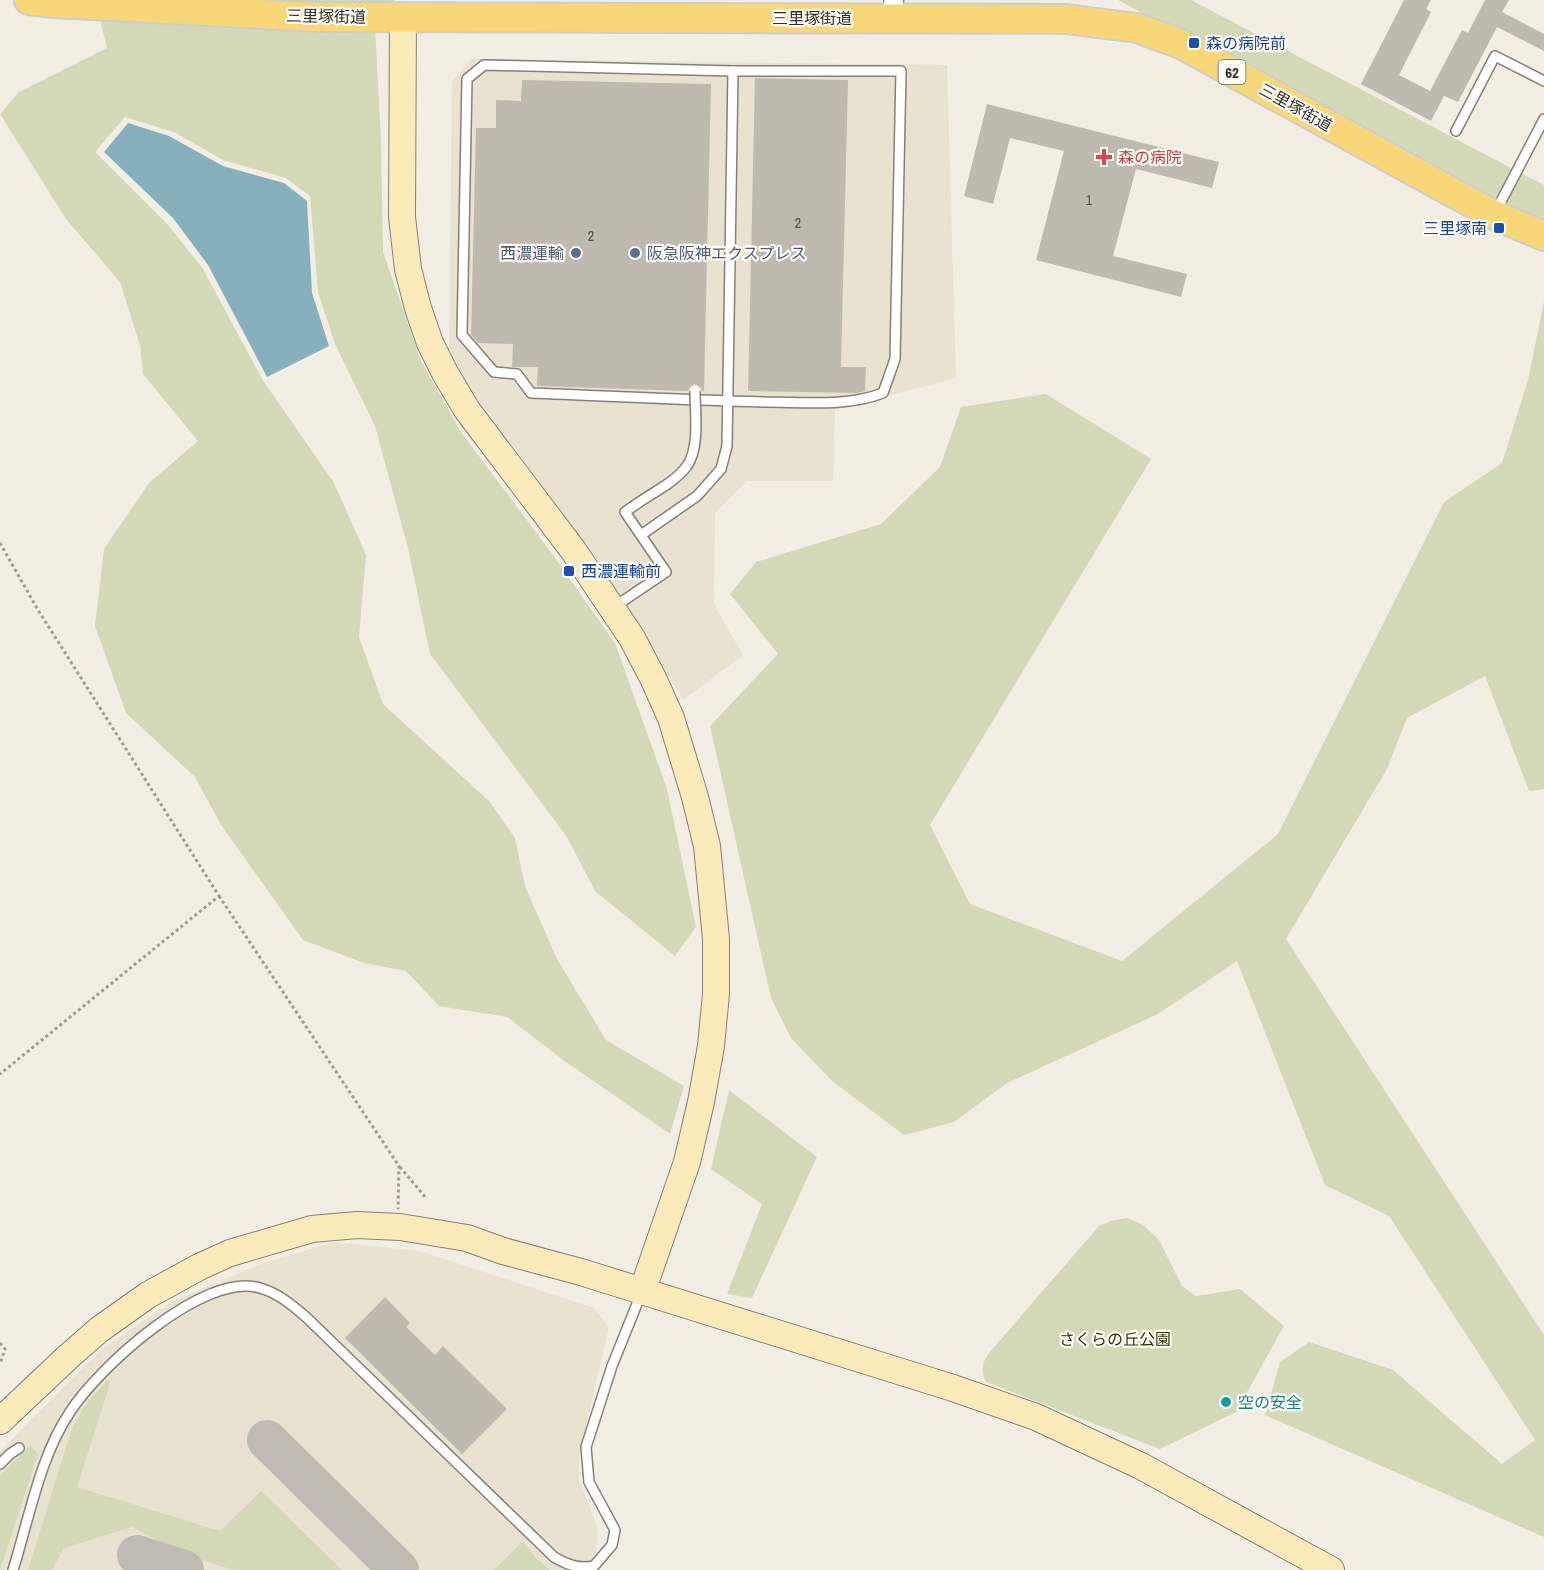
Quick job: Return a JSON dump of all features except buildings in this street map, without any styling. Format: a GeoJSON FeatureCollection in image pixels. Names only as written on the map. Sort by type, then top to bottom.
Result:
{"type":"FeatureCollection","features":[{"type":"Feature","properties":{"kind":"main road","name":"三里塚街道"},"geometry":{"type":"LineString","coordinates":[[29,0],[66,4],[317,17],[892,9],[1066,19],[1137,28],[1181,44],[1494,215],[1544,236]]}},
{"type":"Feature","properties":{"kind":"street"},"geometry":{"type":"LineString","coordinates":[[403,16],[402,217],[408,269],[417,308],[444,373],[467,410],[573,550],[612,608],[654,678],[671,718],[707,846],[716,939],[716,994],[711,1046],[687,1162],[642,1292]]}},
{"type":"Feature","properties":{"kind":"street"},"geometry":{"type":"LineString","coordinates":[[0,1421],[100,1329],[148,1295],[199,1267],[230,1253],[312,1229],[357,1225],[400,1227],[467,1238],[952,1388],[1036,1417],[1141,1466],[1331,1570]]}},
{"type":"Feature","properties":{"kind":"lane"},"geometry":{"type":"LineString","coordinates":[[1456,131],[1495,56],[1544,81]]}},
{"type":"Feature","properties":{"kind":"lane"},"geometry":{"type":"LineString","coordinates":[[484,65],[902,71],[895,359],[883,393],[868,399],[823,403],[729,401],[531,393],[517,374],[494,372],[462,335],[467,79],[484,65]]}},
{"type":"Feature","properties":{"kind":"lane"},"geometry":{"type":"LineString","coordinates":[[641,536],[697,496],[721,469],[727,446],[734,70]]}},
{"type":"Feature","properties":{"kind":"lane"},"geometry":{"type":"LineString","coordinates":[[1494,215],[1544,119]]}},
{"type":"Feature","properties":{"kind":"lane"},"geometry":{"type":"LineString","coordinates":[[612,608],[666,572],[625,512],[674,480],[688,464],[696,435],[695,391]]}},
{"type":"Feature","properties":{"kind":"lane"},"geometry":{"type":"LineString","coordinates":[[13,1570],[47,1457],[69,1412],[100,1373],[163,1321],[212,1292],[239,1287],[259,1287],[280,1296],[306,1317],[554,1557],[577,1568],[594,1566],[612,1545],[615,1530],[589,1482],[586,1447],[612,1366],[642,1292]]}},
{"type":"Feature","properties":{"kind":"lane"},"geometry":{"type":"LineString","coordinates":[[0,1464],[19,1448]]}},
{"type":"Feature","properties":{"kind":"path"},"geometry":{"type":"LineString","coordinates":[[0,543],[38,610],[219,896],[399,1166],[426,1198]]}},
{"type":"Feature","properties":{"kind":"path"},"geometry":{"type":"LineString","coordinates":[[0,1074],[219,896]]}},
{"type":"Feature","properties":{"kind":"path"},"geometry":{"type":"LineString","coordinates":[[399,1166],[400,1227]]}},
{"type":"Feature","properties":{"kind":"path"},"geometry":{"type":"LineString","coordinates":[[0,1343],[5,1349],[0,1364]]}},
{"type":"Feature","properties":{"kind":"shaded area"},"geometry":{"type":"Polygon","coordinates":[[[471,59],[947,65],[956,378],[835,410],[833,481],[747,481],[715,513],[714,604],[743,655],[683,700],[640,626],[576,531],[467,385],[449,345],[452,81],[471,59]]]}},
{"type":"Feature","properties":{"kind":"shaded area"},"geometry":{"type":"Polygon","coordinates":[[[335,1242],[420,1251],[594,1308],[609,1327],[579,1457],[579,1479],[597,1526],[598,1537],[596,1551],[586,1570],[0,1570],[0,1451],[102,1349],[171,1302],[263,1263],[335,1242]]]}},
{"type":"Feature","properties":{"kind":"green space"},"geometry":{"type":"Polygon","coordinates":[[[54,0],[396,0],[374,9],[381,140],[383,252],[421,361],[461,432],[615,643],[667,789],[696,927],[675,956],[595,891],[567,837],[430,654],[408,548],[375,426],[335,344],[318,292],[310,196],[286,178],[223,160],[174,132],[125,117],[95,152],[169,226],[203,269],[262,379],[334,483],[366,555],[359,637],[383,704],[490,802],[515,838],[525,886],[557,959],[606,1040],[684,1086],[670,1134],[566,1062],[507,1017],[439,1006],[406,971],[364,963],[303,940],[221,825],[195,777],[126,713],[95,626],[104,549],[149,483],[198,441],[143,374],[140,345],[120,282],[66,219],[0,114],[19,92],[107,48],[99,15],[54,0]]]}},
{"type":"Feature","properties":{"kind":"green space"},"geometry":{"type":"Polygon","coordinates":[[[1118,0],[1191,0],[1544,185],[1544,224],[1509,210],[1118,0]]]}},
{"type":"Feature","properties":{"kind":"green space"},"geometry":{"type":"Polygon","coordinates":[[[1544,301],[1544,789],[1529,791],[1485,676],[1407,718],[1387,769],[1286,939],[1544,1335],[1544,1537],[1265,1415],[1280,1362],[1309,1342],[1393,1370],[1502,1464],[1535,1440],[1389,1216],[1325,1185],[1237,961],[1158,1014],[1007,1083],[954,1122],[904,1135],[832,1081],[791,1038],[771,998],[710,726],[778,654],[730,594],[756,562],[881,524],[940,467],[961,407],[1046,394],[1151,459],[930,825],[970,904],[1122,961],[1278,834],[1444,502],[1502,463],[1528,380],[1544,301]]]}},
{"type":"Feature","properties":{"kind":"green space"},"geometry":{"type":"Polygon","coordinates":[[[729,1090],[817,1157],[752,1298],[727,1294],[762,1204],[711,1169],[729,1090]]]}},
{"type":"Feature","properties":{"kind":"green space","name":"さくらの丘公園"},"geometry":{"type":"Polygon","coordinates":[[[1127,1218],[1143,1225],[1159,1240],[1182,1286],[1196,1296],[1240,1289],[1284,1326],[1236,1412],[1160,1449],[986,1382],[982,1370],[989,1353],[1099,1226],[1127,1218]]]}},
{"type":"Feature","properties":{"kind":"green space"},"geometry":{"type":"Polygon","coordinates":[[[110,1378],[77,1487],[220,1531],[261,1491],[342,1570],[233,1570],[184,1554],[132,1527],[64,1548],[52,1570],[28,1570],[72,1428],[88,1401],[110,1378]]]}},
{"type":"Feature","properties":{"kind":"green space"},"geometry":{"type":"Polygon","coordinates":[[[30,1445],[38,1454],[0,1570],[0,1476],[30,1445]]]}},
{"type":"Feature","properties":{"kind":"green space"},"geometry":{"type":"Polygon","coordinates":[[[523,1541],[537,1559],[550,1570],[494,1570],[523,1541]]]}},
{"type":"Feature","properties":{"kind":"water"},"geometry":{"type":"Polygon","coordinates":[[[128,123],[169,136],[223,166],[284,183],[307,201],[312,293],[329,346],[267,377],[208,265],[173,218],[104,152],[128,123]]]}},
{"type":"Feature","properties":{"kind":"taxiway"},"geometry":{"type":"LineString","coordinates":[[267,1440],[399,1570]]}},
{"type":"Feature","properties":{"kind":"taxiway"},"geometry":{"type":"LineString","coordinates":[[137,1555],[184,1570]]}},
{"type":"Feature","properties":{"kind":"place","name":"森の病院前"},"geometry":{"type":"Point","coordinates":[1194,43]}},
{"type":"Feature","properties":{"kind":"place","name":"森の病院"},"geometry":{"type":"Point","coordinates":[1104,157]}},
{"type":"Feature","properties":{"kind":"place","name":"三里塚南"},"geometry":{"type":"Point","coordinates":[1499,228]}},
{"type":"Feature","properties":{"kind":"place","name":"西濃運輸"},"geometry":{"type":"Point","coordinates":[576,253]}},
{"type":"Feature","properties":{"kind":"place","name":"阪急阪神エクスプレス"},"geometry":{"type":"Point","coordinates":[635,253]}},
{"type":"Feature","properties":{"kind":"place","name":"西濃運輸前"},"geometry":{"type":"Point","coordinates":[569,571]}},
{"type":"Feature","properties":{"kind":"place","name":"空の安全"},"geometry":{"type":"Point","coordinates":[1226,1402]}}]}
